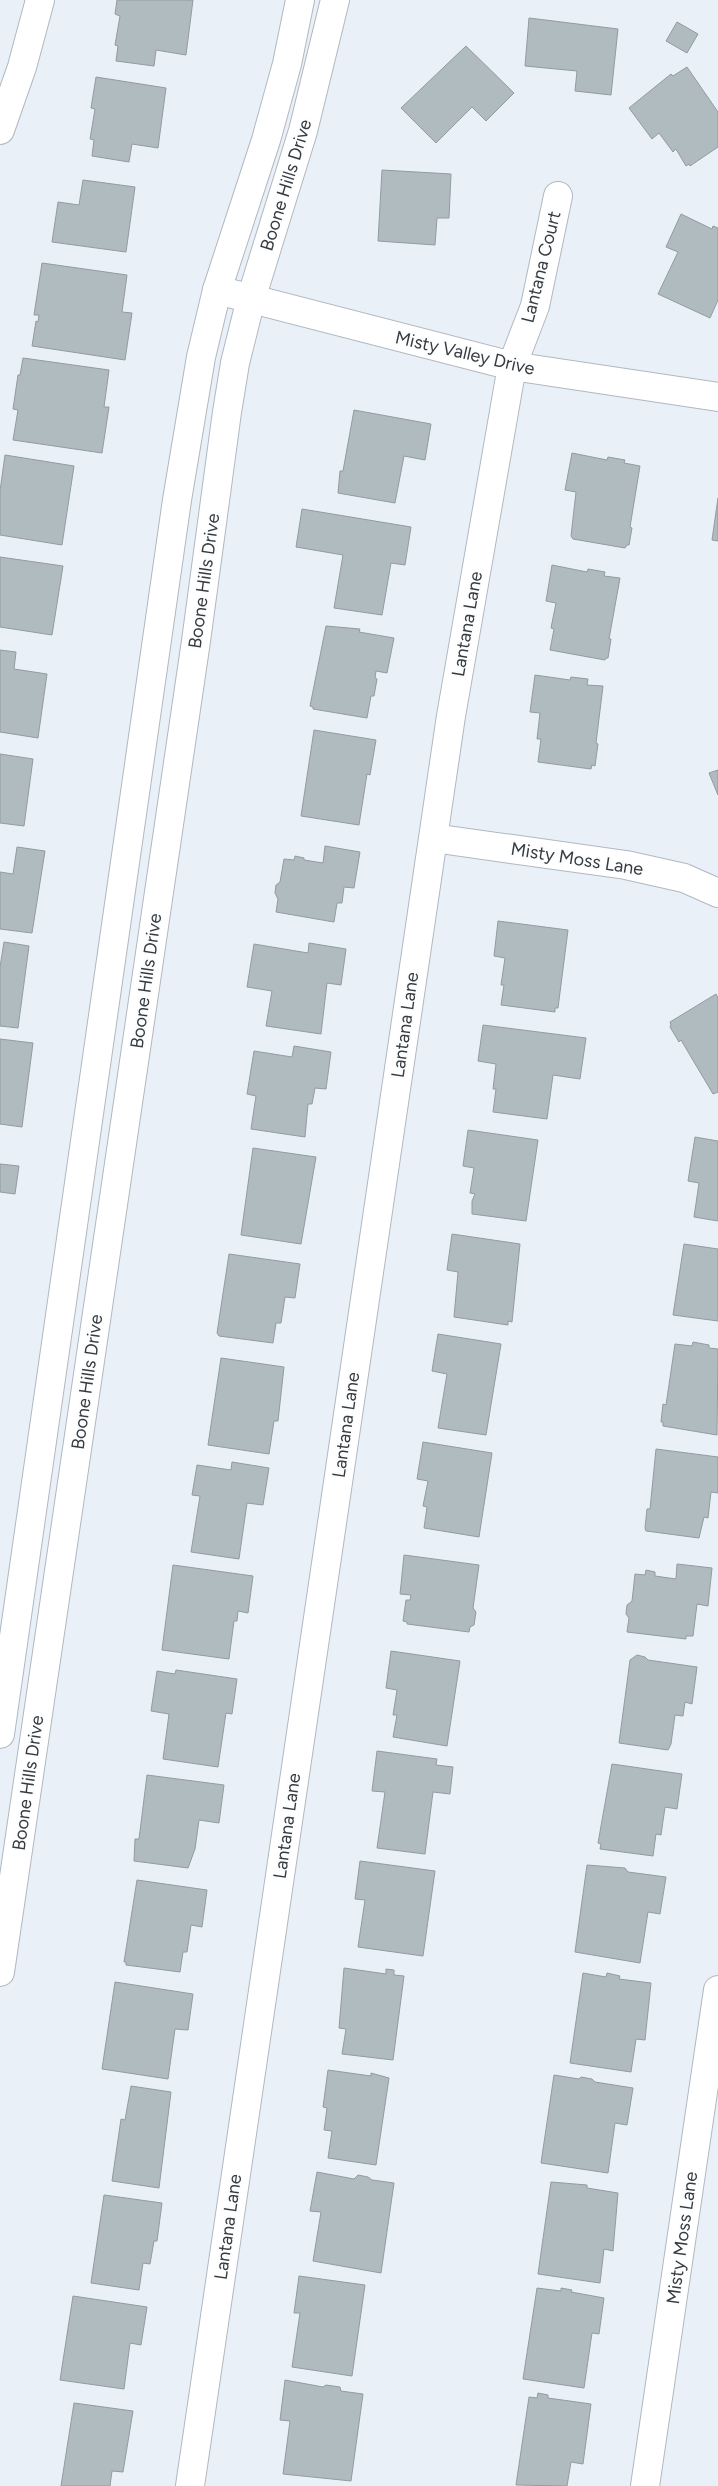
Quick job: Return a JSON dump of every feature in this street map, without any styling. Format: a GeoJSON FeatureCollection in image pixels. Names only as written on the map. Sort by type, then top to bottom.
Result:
{"type":"FeatureCollection","features":[{"type":"Feature","properties":{"kind":"street"},"geometry":{"type":"LineString","coordinates":[[0,130],[22,67],[40,0]]}},
{"type":"Feature","properties":{"kind":"street","name":"Boone Hills Drive"},"geometry":{"type":"LineString","coordinates":[[0,1734],[177,500],[201,357],[217,290],[274,112],[287,64],[300,0]]}},
{"type":"Feature","properties":{"kind":"street","name":"Boone Hills Drive"},"geometry":{"type":"LineString","coordinates":[[0,1972],[9,1850],[196,641],[235,362],[251,299],[304,130],[335,0]]}},
{"type":"Feature","properties":{"kind":"street","name":"Lantana Court"},"geometry":{"type":"LineString","coordinates":[[512,366],[535,306],[558,196]]}},
{"type":"Feature","properties":{"kind":"street","name":"Misty Valley Drive"},"geometry":{"type":"LineString","coordinates":[[217,290],[512,366],[718,397]]}},
{"type":"Feature","properties":{"kind":"street","name":"Lantana Lane"},"geometry":{"type":"LineString","coordinates":[[190,2486],[433,838],[470,598],[512,366]]}},
{"type":"Feature","properties":{"kind":"street","name":"Misty Moss Lane"},"geometry":{"type":"LineString","coordinates":[[433,838],[626,865],[684,878],[718,893]]}},
{"type":"Feature","properties":{"kind":"street","name":"Misty Moss Lane"},"geometry":{"type":"LineString","coordinates":[[645,2486],[718,1990]]}},
{"type":"Feature","properties":{"kind":"building"},"geometry":{"type":"Polygon","coordinates":[[[117,0],[193,0],[186,55],[156,50],[154,66],[116,61],[118,46],[115,45],[120,16],[115,14],[117,0]]]}},
{"type":"Feature","properties":{"kind":"building"},"geometry":{"type":"Polygon","coordinates":[[[529,18],[618,29],[611,95],[575,91],[577,71],[525,66],[529,18]]]}},
{"type":"Feature","properties":{"kind":"building"},"geometry":{"type":"Polygon","coordinates":[[[677,22],[698,34],[687,53],[666,41],[677,22]]]}},
{"type":"Feature","properties":{"kind":"building"},"geometry":{"type":"Polygon","coordinates":[[[466,46],[514,93],[486,121],[472,107],[436,143],[401,108],[466,46]]]}},
{"type":"Feature","properties":{"kind":"building"},"geometry":{"type":"Polygon","coordinates":[[[687,67],[718,112],[718,147],[690,166],[689,164],[686,166],[676,149],[673,152],[659,133],[652,139],[629,108],[671,74],[673,76],[687,67]]]}},
{"type":"Feature","properties":{"kind":"building"},"geometry":{"type":"Polygon","coordinates":[[[96,77],[166,88],[158,148],[132,144],[129,162],[92,156],[94,140],[90,139],[95,109],[91,108],[96,77]]]}},
{"type":"Feature","properties":{"kind":"building"},"geometry":{"type":"Polygon","coordinates":[[[382,170],[451,174],[449,218],[437,218],[435,245],[378,241],[382,170]]]}},
{"type":"Feature","properties":{"kind":"building"},"geometry":{"type":"Polygon","coordinates":[[[83,180],[135,187],[126,252],[52,242],[58,202],[79,205],[83,180]]]}},
{"type":"Feature","properties":{"kind":"building"},"geometry":{"type":"Polygon","coordinates":[[[681,214],[712,229],[713,226],[718,228],[718,300],[710,318],[658,294],[678,252],[666,247],[681,214]]]}},
{"type":"Feature","properties":{"kind":"building"},"geometry":{"type":"Polygon","coordinates":[[[42,263],[127,275],[122,312],[132,313],[125,360],[32,346],[36,321],[38,322],[39,315],[34,315],[42,263]]]}},
{"type":"Feature","properties":{"kind":"building"},"geometry":{"type":"Polygon","coordinates":[[[23,358],[109,370],[104,407],[109,407],[102,453],[13,440],[18,410],[13,409],[18,375],[20,375],[23,358]]]}},
{"type":"Feature","properties":{"kind":"building"},"geometry":{"type":"Polygon","coordinates":[[[354,410],[431,424],[425,460],[404,456],[395,503],[338,493],[340,471],[343,471],[354,410]]]}},
{"type":"Feature","properties":{"kind":"building"},"geometry":{"type":"Polygon","coordinates":[[[572,453],[607,460],[608,457],[625,460],[624,463],[640,466],[629,545],[625,548],[573,539],[571,536],[576,492],[565,490],[572,453]]]}},
{"type":"Feature","properties":{"kind":"building"},"geometry":{"type":"Polygon","coordinates":[[[5,455],[74,466],[62,545],[0,535],[0,491],[5,455]]]}},
{"type":"Feature","properties":{"kind":"building"},"geometry":{"type":"Polygon","coordinates":[[[718,498],[718,541],[712,540],[718,498]]]}},
{"type":"Feature","properties":{"kind":"building"},"geometry":{"type":"Polygon","coordinates":[[[302,509],[411,527],[405,565],[391,563],[382,615],[334,608],[343,555],[296,547],[302,509]]]}},
{"type":"Feature","properties":{"kind":"building"},"geometry":{"type":"Polygon","coordinates":[[[0,557],[63,566],[52,635],[0,627],[0,557]]]}},
{"type":"Feature","properties":{"kind":"building"},"geometry":{"type":"Polygon","coordinates":[[[552,565],[587,572],[588,569],[605,572],[604,576],[620,578],[609,639],[611,639],[608,658],[605,660],[550,650],[554,629],[551,628],[556,603],[546,601],[552,565]]]}},
{"type":"Feature","properties":{"kind":"building"},"geometry":{"type":"Polygon","coordinates":[[[326,626],[360,629],[359,632],[394,638],[387,673],[376,671],[375,678],[377,679],[374,696],[371,696],[367,718],[313,709],[310,706],[326,626]]]}},
{"type":"Feature","properties":{"kind":"building"},"geometry":{"type":"Polygon","coordinates":[[[0,650],[16,652],[14,669],[47,674],[38,738],[0,732],[0,650]]]}},
{"type":"Feature","properties":{"kind":"building"},"geometry":{"type":"Polygon","coordinates":[[[535,675],[570,680],[571,677],[588,679],[587,685],[603,686],[595,766],[592,765],[591,769],[538,762],[541,739],[537,739],[540,713],[530,712],[535,675]]]}},
{"type":"Feature","properties":{"kind":"building"},"geometry":{"type":"Polygon","coordinates":[[[314,730],[376,740],[370,775],[367,774],[359,825],[301,816],[314,730]]]}},
{"type":"Feature","properties":{"kind":"building"},"geometry":{"type":"Polygon","coordinates":[[[0,754],[33,759],[24,826],[0,823],[0,754]]]}},
{"type":"Feature","properties":{"kind":"building"},"geometry":{"type":"Polygon","coordinates":[[[718,770],[718,795],[709,773],[718,770]]]}},
{"type":"Feature","properties":{"kind":"building"},"geometry":{"type":"Polygon","coordinates":[[[325,846],[360,852],[354,888],[344,887],[342,903],[337,903],[334,922],[276,912],[278,899],[275,893],[276,885],[280,882],[284,859],[294,860],[295,856],[304,858],[304,860],[323,863],[325,846]]]}},
{"type":"Feature","properties":{"kind":"building"},"geometry":{"type":"Polygon","coordinates":[[[17,847],[45,851],[32,933],[0,929],[0,872],[13,874],[17,847]]]}},
{"type":"Feature","properties":{"kind":"building"},"geometry":{"type":"Polygon","coordinates":[[[498,921],[568,930],[558,1008],[555,1008],[555,1012],[501,1005],[504,985],[501,985],[505,958],[494,956],[498,921]]]}},
{"type":"Feature","properties":{"kind":"building"},"geometry":{"type":"Polygon","coordinates":[[[4,942],[29,946],[18,1028],[0,1026],[0,967],[4,942]]]}},
{"type":"Feature","properties":{"kind":"building"},"geometry":{"type":"Polygon","coordinates":[[[309,943],[346,949],[341,985],[327,983],[321,1034],[266,1026],[272,991],[247,987],[254,944],[308,953],[309,943]]]}},
{"type":"Feature","properties":{"kind":"building"},"geometry":{"type":"Polygon","coordinates":[[[716,994],[718,998],[718,1092],[713,1094],[681,1040],[679,1042],[670,1027],[670,1022],[716,994]]]}},
{"type":"Feature","properties":{"kind":"building"},"geometry":{"type":"Polygon","coordinates":[[[483,1025],[586,1038],[580,1079],[553,1075],[547,1119],[493,1112],[496,1089],[493,1089],[496,1064],[478,1061],[483,1025]]]}},
{"type":"Feature","properties":{"kind":"building"},"geometry":{"type":"Polygon","coordinates":[[[0,1039],[33,1043],[22,1127],[0,1124],[0,1039]]]}},
{"type":"Feature","properties":{"kind":"building"},"geometry":{"type":"Polygon","coordinates":[[[294,1046],[331,1052],[326,1089],[315,1088],[312,1104],[308,1104],[305,1137],[251,1129],[256,1096],[247,1094],[254,1051],[292,1057],[294,1046]]]}},
{"type":"Feature","properties":{"kind":"building"},"geometry":{"type":"Polygon","coordinates":[[[468,1130],[538,1140],[526,1221],[472,1214],[472,1201],[475,1194],[470,1193],[474,1168],[463,1166],[468,1130]]]}},
{"type":"Feature","properties":{"kind":"building"},"geometry":{"type":"Polygon","coordinates":[[[695,1137],[718,1141],[718,1221],[694,1217],[699,1183],[688,1181],[695,1137]]]}},
{"type":"Feature","properties":{"kind":"building"},"geometry":{"type":"Polygon","coordinates":[[[253,1148],[316,1157],[301,1244],[241,1235],[253,1148]]]}},
{"type":"Feature","properties":{"kind":"building"},"geometry":{"type":"Polygon","coordinates":[[[0,1164],[19,1166],[15,1194],[0,1192],[0,1164]]]}},
{"type":"Feature","properties":{"kind":"building"},"geometry":{"type":"Polygon","coordinates":[[[452,1234],[520,1244],[512,1322],[508,1321],[508,1325],[454,1317],[458,1272],[447,1270],[452,1234]]]}},
{"type":"Feature","properties":{"kind":"building"},"geometry":{"type":"Polygon","coordinates":[[[684,1244],[718,1249],[718,1321],[673,1315],[684,1244]]]}},
{"type":"Feature","properties":{"kind":"building"},"geometry":{"type":"Polygon","coordinates":[[[229,1254],[300,1264],[295,1298],[285,1297],[281,1323],[276,1323],[273,1343],[219,1336],[217,1333],[229,1254]]]}},
{"type":"Feature","properties":{"kind":"building"},"geometry":{"type":"Polygon","coordinates":[[[438,1334],[501,1344],[486,1435],[438,1428],[447,1374],[432,1371],[438,1334]]]}},
{"type":"Feature","properties":{"kind":"building"},"geometry":{"type":"Polygon","coordinates":[[[693,1342],[718,1349],[717,1435],[663,1426],[663,1422],[661,1422],[663,1404],[666,1405],[675,1344],[692,1346],[693,1342]]]}},
{"type":"Feature","properties":{"kind":"building"},"geometry":{"type":"Polygon","coordinates":[[[221,1358],[284,1367],[278,1421],[274,1421],[269,1454],[208,1445],[221,1358]]]}},
{"type":"Feature","properties":{"kind":"building"},"geometry":{"type":"Polygon","coordinates":[[[423,1442],[492,1453],[479,1537],[424,1528],[427,1507],[423,1506],[428,1481],[417,1479],[423,1442]]]}},
{"type":"Feature","properties":{"kind":"building"},"geometry":{"type":"Polygon","coordinates":[[[656,1449],[718,1457],[718,1493],[711,1492],[708,1518],[704,1517],[699,1538],[646,1531],[647,1509],[650,1509],[656,1449]]]}},
{"type":"Feature","properties":{"kind":"building"},"geometry":{"type":"Polygon","coordinates":[[[232,1462],[269,1468],[263,1505],[247,1503],[239,1559],[191,1552],[200,1496],[192,1495],[197,1465],[231,1470],[232,1462]]]}},
{"type":"Feature","properties":{"kind":"building"},"geometry":{"type":"Polygon","coordinates":[[[404,1555],[479,1565],[473,1608],[476,1612],[474,1625],[470,1627],[469,1632],[407,1624],[407,1622],[403,1621],[406,1600],[410,1600],[411,1595],[400,1594],[404,1555]]]}},
{"type":"Feature","properties":{"kind":"building"},"geometry":{"type":"Polygon","coordinates":[[[677,1564],[712,1568],[708,1606],[697,1604],[693,1636],[686,1636],[686,1639],[627,1632],[629,1618],[626,1614],[627,1605],[632,1601],[635,1574],[645,1575],[646,1570],[655,1572],[655,1576],[676,1579],[677,1564]]]}},
{"type":"Feature","properties":{"kind":"building"},"geometry":{"type":"Polygon","coordinates":[[[173,1565],[253,1576],[248,1613],[238,1611],[237,1621],[234,1621],[229,1659],[162,1650],[173,1565]]]}},
{"type":"Feature","properties":{"kind":"building"},"geometry":{"type":"Polygon","coordinates":[[[391,1651],[460,1661],[447,1746],[393,1737],[397,1715],[393,1715],[397,1690],[386,1688],[391,1651]]]}},
{"type":"Feature","properties":{"kind":"building"},"geometry":{"type":"Polygon","coordinates":[[[637,1655],[648,1660],[697,1667],[692,1704],[685,1702],[683,1716],[675,1715],[671,1744],[668,1750],[619,1743],[630,1660],[637,1655]]]}},
{"type":"Feature","properties":{"kind":"building"},"geometry":{"type":"Polygon","coordinates":[[[176,1670],[237,1679],[232,1714],[226,1713],[218,1767],[163,1759],[169,1714],[151,1711],[157,1671],[175,1674],[176,1670]]]}},
{"type":"Feature","properties":{"kind":"building"},"geometry":{"type":"Polygon","coordinates":[[[377,1751],[437,1759],[436,1765],[453,1767],[450,1794],[433,1792],[425,1854],[377,1848],[385,1792],[372,1791],[377,1751]]]}},
{"type":"Feature","properties":{"kind":"building"},"geometry":{"type":"Polygon","coordinates":[[[612,1764],[682,1774],[677,1809],[665,1807],[661,1835],[656,1834],[653,1856],[600,1849],[601,1844],[598,1843],[612,1764]]]}},
{"type":"Feature","properties":{"kind":"building"},"geometry":{"type":"Polygon","coordinates":[[[147,1775],[224,1785],[219,1823],[199,1820],[195,1849],[188,1868],[134,1861],[135,1839],[139,1839],[147,1775]]]}},
{"type":"Feature","properties":{"kind":"building"},"geometry":{"type":"Polygon","coordinates":[[[360,1861],[435,1871],[423,1956],[358,1947],[365,1900],[355,1899],[360,1861]]]}},
{"type":"Feature","properties":{"kind":"building"},"geometry":{"type":"Polygon","coordinates":[[[587,1865],[625,1868],[628,1872],[666,1877],[660,1914],[648,1912],[640,1963],[575,1952],[587,1865]]]}},
{"type":"Feature","properties":{"kind":"building"},"geometry":{"type":"Polygon","coordinates":[[[137,1880],[207,1890],[202,1927],[191,1925],[187,1952],[183,1952],[180,1972],[126,1965],[126,1962],[124,1962],[137,1880]]]}},
{"type":"Feature","properties":{"kind":"building"},"geometry":{"type":"Polygon","coordinates":[[[344,1968],[386,1974],[386,1969],[394,1970],[394,1975],[404,1976],[393,2060],[342,2054],[346,2029],[339,2028],[344,1968]]]}},
{"type":"Feature","properties":{"kind":"building"},"geometry":{"type":"Polygon","coordinates":[[[583,1973],[606,1977],[607,1973],[620,1976],[619,1979],[651,1983],[645,2040],[636,2039],[631,2072],[570,2063],[583,1973]]]}},
{"type":"Feature","properties":{"kind":"building"},"geometry":{"type":"Polygon","coordinates":[[[115,1982],[193,1994],[188,2030],[175,2029],[168,2079],[102,2069],[115,1982]]]}},
{"type":"Feature","properties":{"kind":"building"},"geometry":{"type":"Polygon","coordinates":[[[328,2070],[371,2076],[371,2073],[389,2078],[376,2165],[328,2158],[332,2131],[324,2130],[327,2108],[323,2107],[328,2070]]]}},
{"type":"Feature","properties":{"kind":"building"},"geometry":{"type":"Polygon","coordinates":[[[554,2075],[579,2079],[581,2077],[592,2079],[595,2082],[633,2088],[627,2125],[615,2123],[608,2173],[541,2163],[554,2075]]]}},
{"type":"Feature","properties":{"kind":"building"},"geometry":{"type":"Polygon","coordinates":[[[131,2086],[171,2092],[159,2188],[112,2181],[121,2119],[125,2120],[131,2086]]]}},
{"type":"Feature","properties":{"kind":"building"},"geometry":{"type":"Polygon","coordinates":[[[317,2172],[354,2179],[358,2175],[372,2180],[394,2183],[381,2273],[313,2261],[321,2212],[310,2211],[317,2172]]]}},
{"type":"Feature","properties":{"kind":"building"},"geometry":{"type":"Polygon","coordinates":[[[551,2182],[587,2185],[587,2188],[618,2193],[613,2251],[604,2249],[600,2283],[538,2274],[551,2182]]]}},
{"type":"Feature","properties":{"kind":"building"},"geometry":{"type":"Polygon","coordinates":[[[104,2195],[162,2203],[157,2241],[154,2241],[150,2264],[143,2263],[139,2290],[91,2283],[104,2195]]]}},
{"type":"Feature","properties":{"kind":"building"},"geometry":{"type":"Polygon","coordinates":[[[299,2276],[365,2285],[352,2376],[292,2367],[300,2313],[294,2313],[299,2276]]]}},
{"type":"Feature","properties":{"kind":"building"},"geometry":{"type":"Polygon","coordinates":[[[537,2288],[561,2291],[561,2288],[572,2290],[571,2292],[604,2298],[599,2334],[592,2333],[584,2388],[523,2379],[537,2288]]]}},
{"type":"Feature","properties":{"kind":"building"},"geometry":{"type":"Polygon","coordinates":[[[73,2296],[147,2307],[141,2345],[130,2343],[124,2389],[60,2380],[73,2296]]]}},
{"type":"Feature","properties":{"kind":"building"},"geometry":{"type":"Polygon","coordinates":[[[285,2380],[323,2387],[326,2385],[340,2387],[341,2391],[363,2394],[351,2481],[283,2474],[290,2421],[280,2420],[285,2380]]]}},
{"type":"Feature","properties":{"kind":"building"},"geometry":{"type":"Polygon","coordinates":[[[538,2393],[548,2395],[548,2398],[591,2404],[583,2464],[571,2462],[567,2486],[516,2485],[529,2397],[537,2398],[538,2393]]]}},
{"type":"Feature","properties":{"kind":"building"},"geometry":{"type":"Polygon","coordinates":[[[74,2403],[133,2411],[123,2472],[112,2471],[110,2486],[61,2486],[74,2403]]]}}]}
